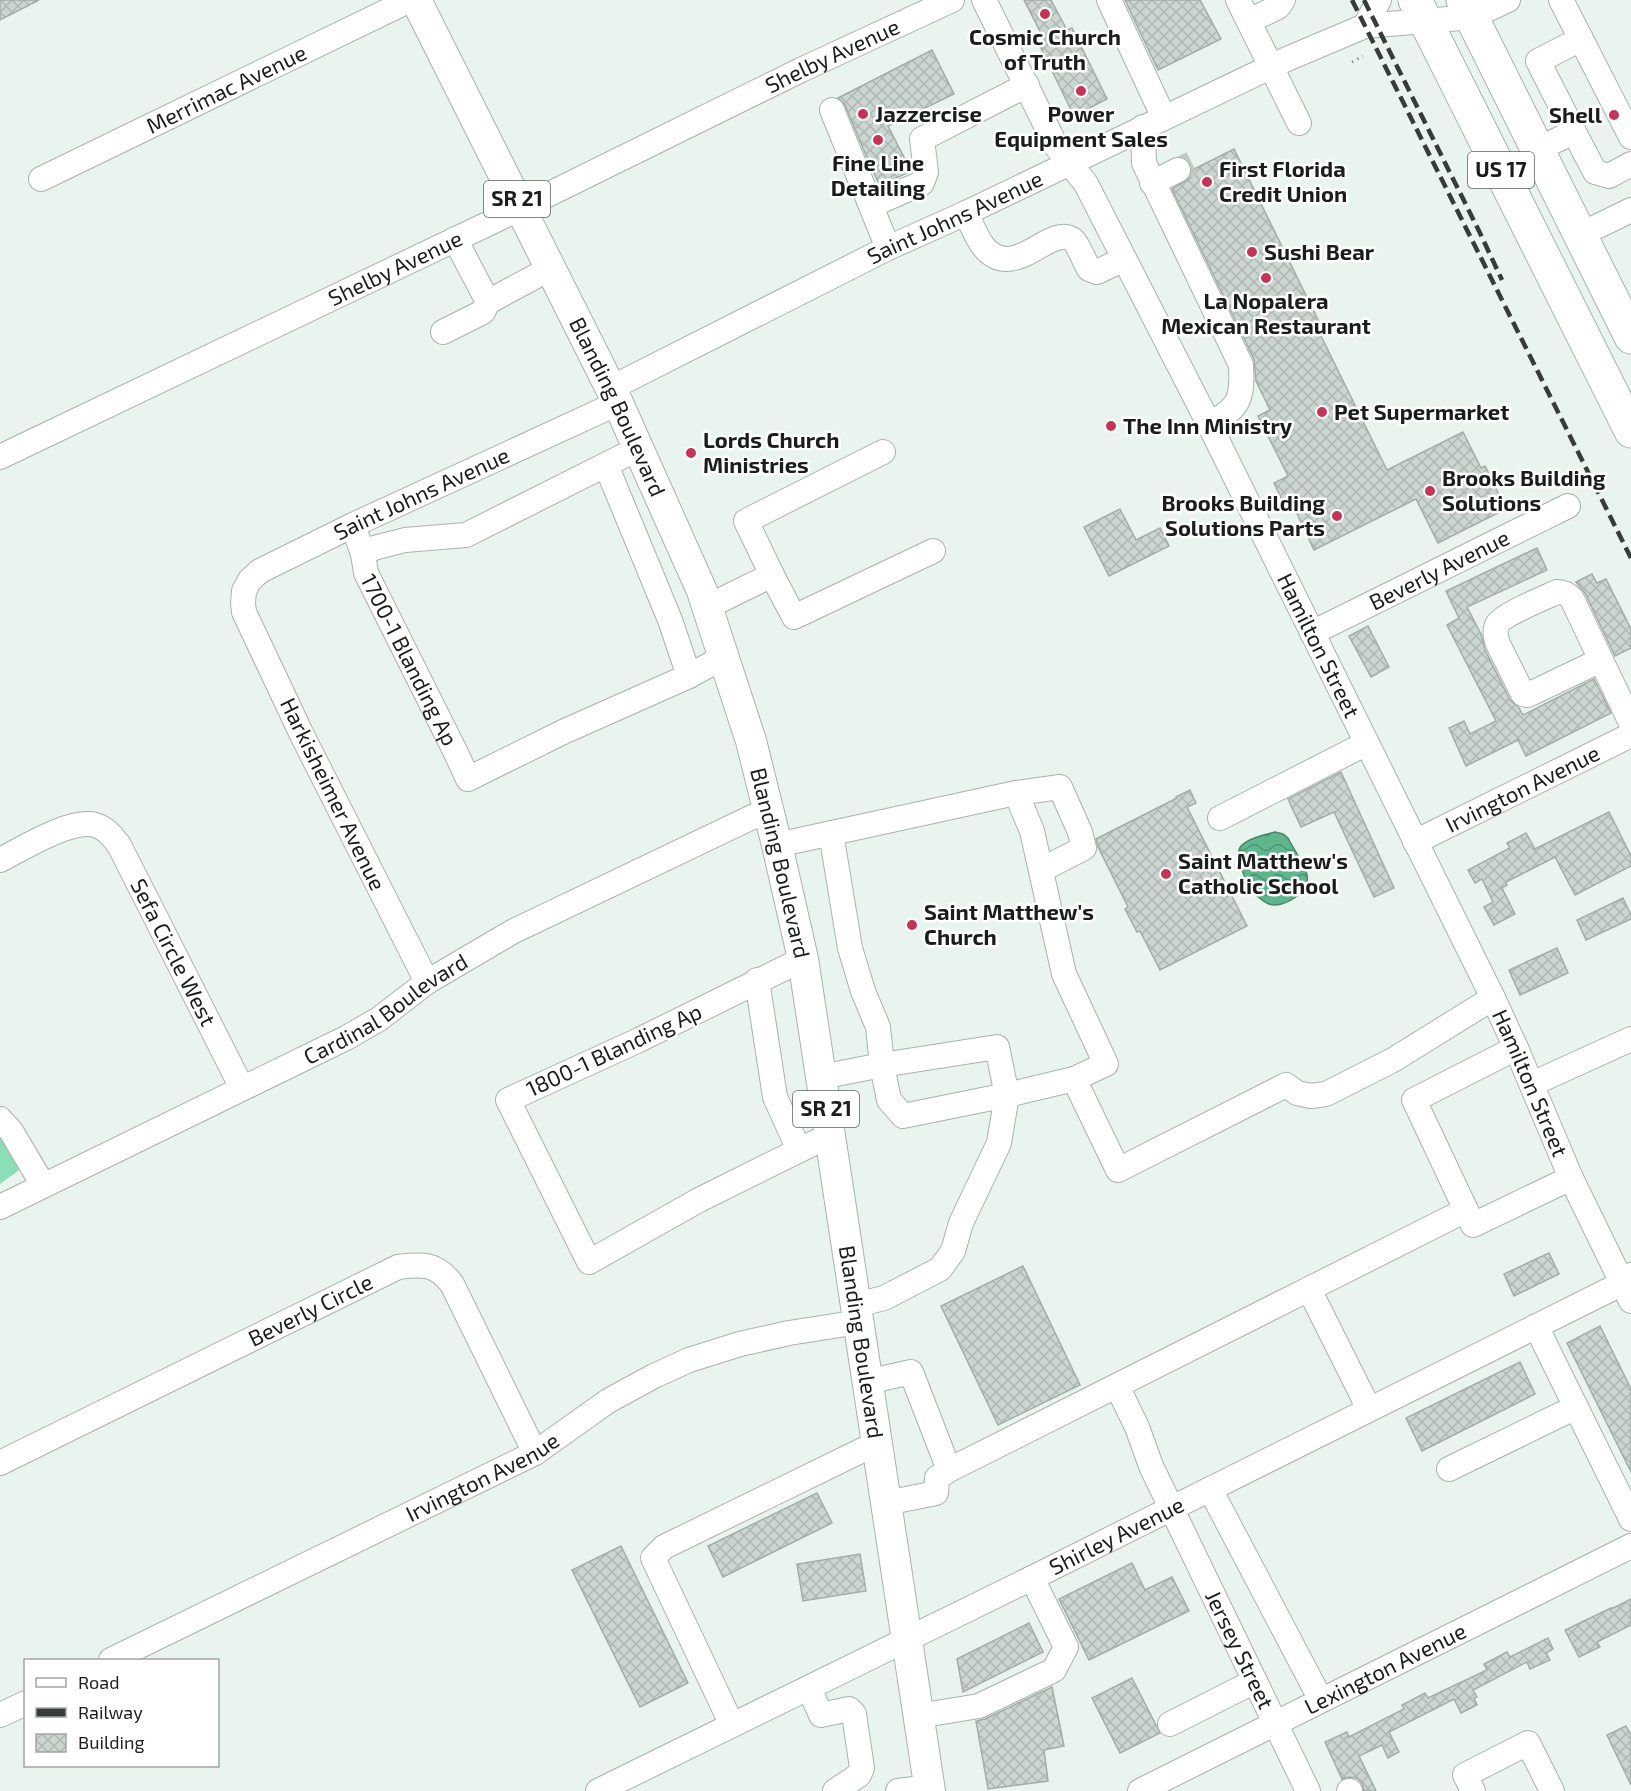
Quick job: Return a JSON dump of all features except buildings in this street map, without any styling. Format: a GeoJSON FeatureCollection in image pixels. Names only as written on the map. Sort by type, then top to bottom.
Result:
{"type":"FeatureCollection","features":[{"type":"Feature","properties":{"kind":"highway","name":"US 17"},"geometry":{"type":"LineString","coordinates":[[1468,9],[1631,337]]}},
{"type":"Feature","properties":{"kind":"highway","name":"US 17"},"geometry":{"type":"LineString","coordinates":[[1420,10],[1631,431]]}},
{"type":"Feature","properties":{"kind":"main road","name":"Blanding Boulevard"},"geometry":{"type":"LineString","coordinates":[[416,0],[615,395],[639,448],[707,607],[751,741],[803,958],[930,1789]]}},
{"type":"Feature","properties":{"kind":"street","name":"Merrimac Avenue"},"geometry":{"type":"LineString","coordinates":[[41,179],[410,0]]}},
{"type":"Feature","properties":{"kind":"street","name":"Shelby Avenue"},"geometry":{"type":"LineString","coordinates":[[0,457],[521,208],[801,70],[952,0]]}},
{"type":"Feature","properties":{"kind":"street","name":"Hamilton Street"},"geometry":{"type":"LineString","coordinates":[[984,0],[1056,146],[1086,184],[1209,424],[1493,998],[1571,1178],[1628,1285]]}},
{"type":"Feature","properties":{"kind":"street"},"geometry":{"type":"LineString","coordinates":[[1109,0],[1154,122],[1144,163],[1241,365],[1242,385],[1236,406],[1209,424]]}},
{"type":"Feature","properties":{"kind":"street"},"geometry":{"type":"LineString","coordinates":[[1238,0],[1299,123]]}},
{"type":"Feature","properties":{"kind":"street"},"geometry":{"type":"LineString","coordinates":[[1249,21],[1278,7],[1283,0]]}},
{"type":"Feature","properties":{"kind":"street"},"geometry":{"type":"LineString","coordinates":[[1365,26],[1379,0]]}},
{"type":"Feature","properties":{"kind":"street","name":"Saint Johns Avenue"},"geometry":{"type":"LineString","coordinates":[[243,603],[244,591],[250,580],[260,571],[615,395],[888,248],[966,213],[1271,66],[1365,26],[1420,10],[1468,9],[1508,0]]}},
{"type":"Feature","properties":{"kind":"street"},"geometry":{"type":"LineString","coordinates":[[1561,0],[1631,137]]}},
{"type":"Feature","properties":{"kind":"street"},"geometry":{"type":"LineString","coordinates":[[1581,39],[1538,61],[1595,172],[1609,176],[1631,164]]}},
{"type":"Feature","properties":{"kind":"street"},"geometry":{"type":"LineString","coordinates":[[872,205],[922,183],[926,172],[922,139],[1027,86]]}},
{"type":"Feature","properties":{"kind":"street"},"geometry":{"type":"LineString","coordinates":[[832,110],[888,248]]}},
{"type":"Feature","properties":{"kind":"street"},"geometry":{"type":"LineString","coordinates":[[1538,149],[1574,132]]}},
{"type":"Feature","properties":{"kind":"street"},"geometry":{"type":"LineString","coordinates":[[1152,183],[1178,170]]}},
{"type":"Feature","properties":{"kind":"street"},"geometry":{"type":"LineString","coordinates":[[966,213],[983,246],[996,256],[1008,261],[1052,239],[1067,238],[1073,240],[1092,271],[1097,272],[1124,259]]}},
{"type":"Feature","properties":{"kind":"street"},"geometry":{"type":"LineString","coordinates":[[1580,235],[1629,215]]}},
{"type":"Feature","properties":{"kind":"street"},"geometry":{"type":"LineString","coordinates":[[455,239],[488,302]]}},
{"type":"Feature","properties":{"kind":"street"},"geometry":{"type":"LineString","coordinates":[[443,332],[483,312],[488,302],[551,268]]}},
{"type":"Feature","properties":{"kind":"street","name":"1700-1 Blanding Ap"},"geometry":{"type":"LineString","coordinates":[[639,448],[466,535],[405,540],[374,548],[363,554],[366,573],[468,779],[563,732],[689,676],[724,657]]}},
{"type":"Feature","properties":{"kind":"street"},"geometry":{"type":"LineString","coordinates":[[883,452],[746,520],[772,575],[794,617],[933,550]]}},
{"type":"Feature","properties":{"kind":"street"},"geometry":{"type":"LineString","coordinates":[[606,465],[670,620],[689,676]]}},
{"type":"Feature","properties":{"kind":"street","name":"Beverly Avenue"},"geometry":{"type":"LineString","coordinates":[[1312,633],[1568,506]]}},
{"type":"Feature","properties":{"kind":"street"},"geometry":{"type":"LineString","coordinates":[[353,525],[363,554]]}},
{"type":"Feature","properties":{"kind":"street"},"geometry":{"type":"LineString","coordinates":[[707,607],[772,575]]}},
{"type":"Feature","properties":{"kind":"street"},"geometry":{"type":"LineString","coordinates":[[1601,660],[1532,693],[1523,694],[1498,644],[1495,629],[1502,618],[1557,592],[1563,592],[1572,598],[1631,723]]}},
{"type":"Feature","properties":{"kind":"street","name":"Harkisheimer Avenue"},"geometry":{"type":"LineString","coordinates":[[243,603],[244,612],[302,735],[427,982]]}},
{"type":"Feature","properties":{"kind":"street","name":"Irvington Avenue"},"geometry":{"type":"LineString","coordinates":[[1415,842],[1631,735]]}},
{"type":"Feature","properties":{"kind":"street"},"geometry":{"type":"LineString","coordinates":[[1220,818],[1366,743]]}},
{"type":"Feature","properties":{"kind":"street"},"geometry":{"type":"LineString","coordinates":[[777,844],[1016,793],[1060,787],[1080,832],[1084,848],[1041,870]]}},
{"type":"Feature","properties":{"kind":"street"},"geometry":{"type":"LineString","coordinates":[[831,833],[850,948],[863,991],[878,1027],[889,1100],[903,1116],[1007,1095],[1074,1079],[1106,1064],[1064,974],[1032,831],[1016,793]]}},
{"type":"Feature","properties":{"kind":"street","name":"Cardinal Boulevard"},"geometry":{"type":"LineString","coordinates":[[0,1207],[346,1038],[379,1018],[427,982],[512,932],[769,809]]}},
{"type":"Feature","properties":{"kind":"street","name":"Sefa Circle West"},"geometry":{"type":"LineString","coordinates":[[0,860],[66,827],[80,824],[94,825],[109,832],[119,845],[242,1088]]}},
{"type":"Feature","properties":{"kind":"street","name":"1800-1 Blanding Ap"},"geometry":{"type":"LineString","coordinates":[[803,958],[639,1040],[508,1100],[589,1262],[699,1200],[830,1135]]}},
{"type":"Feature","properties":{"kind":"street"},"geometry":{"type":"LineString","coordinates":[[758,980],[775,1097],[800,1150]]}},
{"type":"Feature","properties":{"kind":"street"},"geometry":{"type":"LineString","coordinates":[[1074,1079],[1119,1170],[1286,1085],[1297,1094],[1311,1096],[1326,1094],[1393,1060],[1493,998]]}},
{"type":"Feature","properties":{"kind":"street"},"geometry":{"type":"LineString","coordinates":[[1532,1084],[1631,1039]]}},
{"type":"Feature","properties":{"kind":"street"},"geometry":{"type":"LineString","coordinates":[[821,1077],[997,1047],[1007,1095]]}},
{"type":"Feature","properties":{"kind":"street"},"geometry":{"type":"LineString","coordinates":[[1516,1048],[1414,1100],[1473,1225],[1571,1178]]}},
{"type":"Feature","properties":{"kind":"street","name":"Irvington Avenue"},"geometry":{"type":"LineString","coordinates":[[113,1659],[535,1453],[608,1401],[654,1376],[689,1360],[740,1344],[789,1333],[857,1313],[940,1269],[953,1251],[961,1223],[999,1143],[1007,1095]]}},
{"type":"Feature","properties":{"kind":"street"},"geometry":{"type":"LineString","coordinates":[[0,1119],[11,1131],[43,1185]]}},
{"type":"Feature","properties":{"kind":"street"},"geometry":{"type":"LineString","coordinates":[[886,1503],[936,1493],[937,1478],[949,1470],[1466,1210]]}},
{"type":"Feature","properties":{"kind":"street","name":"Beverly Circle"},"geometry":{"type":"LineString","coordinates":[[0,1463],[398,1267],[414,1265],[430,1267],[443,1273],[452,1284],[535,1453]]}},
{"type":"Feature","properties":{"kind":"street","name":"Shirley Avenue"},"geometry":{"type":"LineString","coordinates":[[598,1791],[1032,1578],[1611,1289],[1628,1285]]}},
{"type":"Feature","properties":{"kind":"street"},"geometry":{"type":"LineString","coordinates":[[1309,1289],[1369,1409]]}},
{"type":"Feature","properties":{"kind":"street"},"geometry":{"type":"LineString","coordinates":[[1536,1326],[1631,1519]]}},
{"type":"Feature","properties":{"kind":"street"},"geometry":{"type":"LineString","coordinates":[[867,1382],[911,1372],[949,1470]]}},
{"type":"Feature","properties":{"kind":"street","name":"Jersey Street"},"geometry":{"type":"LineString","coordinates":[[1117,1386],[1137,1427],[1151,1466],[1308,1791]]}},
{"type":"Feature","properties":{"kind":"street"},"geometry":{"type":"LineString","coordinates":[[1449,1469],[1576,1407]]}},
{"type":"Feature","properties":{"kind":"street"},"geometry":{"type":"LineString","coordinates":[[732,1725],[653,1558],[664,1546],[877,1443]]}},
{"type":"Feature","properties":{"kind":"street"},"geometry":{"type":"LineString","coordinates":[[1210,1489],[1321,1700]]}},
{"type":"Feature","properties":{"kind":"street","name":"Lexington Avenue"},"geometry":{"type":"LineString","coordinates":[[1152,1789],[1275,1723],[1631,1546]]}},
{"type":"Feature","properties":{"kind":"street"},"geometry":{"type":"LineString","coordinates":[[918,1716],[979,1706],[1054,1670],[1066,1647],[1032,1578]]}},
{"type":"Feature","properties":{"kind":"street"},"geometry":{"type":"LineString","coordinates":[[1170,1724],[1255,1681]]}},
{"type":"Feature","properties":{"kind":"street"},"geometry":{"type":"LineString","coordinates":[[809,1688],[821,1715],[849,1709],[854,1714],[862,1768],[859,1775],[835,1791]]}},
{"type":"Feature","properties":{"kind":"street"},"geometry":{"type":"LineString","coordinates":[[0,1715],[24,1704]]}},
{"type":"Feature","properties":{"kind":"street"},"geometry":{"type":"LineString","coordinates":[[1473,1791],[1465,1774],[1528,1743],[1552,1791]]}},
{"type":"Feature","properties":{"kind":"street"},"geometry":{"type":"LineString","coordinates":[[898,1791],[930,1789]]}},
{"type":"Feature","properties":{"kind":"path"},"geometry":{"type":"LineString","coordinates":[[1352,62],[1363,56]]}},
{"type":"Feature","properties":{"kind":"shaded area"},"geometry":{"type":"Polygon","coordinates":[[[0,1130],[20,1162],[18,1171],[0,1184],[0,1130]]]}},
{"type":"Feature","properties":{"kind":"water"},"geometry":{"type":"Polygon","coordinates":[[[1275,832],[1288,838],[1304,867],[1307,881],[1305,887],[1295,898],[1275,905],[1261,899],[1248,884],[1240,863],[1239,850],[1248,841],[1275,832]]]}},
{"type":"Feature","properties":{"kind":"tunnel"},"geometry":{"type":"LineString","coordinates":[[1178,170],[1192,163]]}},
{"type":"Feature","properties":{"kind":"railway"},"geometry":{"type":"LineString","coordinates":[[1352,0],[1631,558]]}},
{"type":"Feature","properties":{"kind":"railway"},"geometry":{"type":"LineString","coordinates":[[1364,0],[1502,280]]}},
{"type":"Feature","properties":{"kind":"place","name":"Cosmic Church of Truth"},"geometry":{"type":"Point","coordinates":[1045,14]}},
{"type":"Feature","properties":{"kind":"place","name":"Power Equipment Sales"},"geometry":{"type":"Point","coordinates":[1081,91]}},
{"type":"Feature","properties":{"kind":"place","name":"Jazzercise"},"geometry":{"type":"Point","coordinates":[863,114]}},
{"type":"Feature","properties":{"kind":"place","name":"Shell"},"geometry":{"type":"Point","coordinates":[1614,115]}},
{"type":"Feature","properties":{"kind":"place","name":"Fine Line Detailing"},"geometry":{"type":"Point","coordinates":[878,140]}},
{"type":"Feature","properties":{"kind":"place","name":"First Florida Credit Union"},"geometry":{"type":"Point","coordinates":[1207,182]}},
{"type":"Feature","properties":{"kind":"place","name":"Sushi Bear"},"geometry":{"type":"Point","coordinates":[1252,252]}},
{"type":"Feature","properties":{"kind":"place","name":"La Nopalera Mexican Restaurant"},"geometry":{"type":"Point","coordinates":[1266,278]}},
{"type":"Feature","properties":{"kind":"place","name":"Pet Supermarket"},"geometry":{"type":"Point","coordinates":[1322,412]}},
{"type":"Feature","properties":{"kind":"place","name":"The Inn Ministry"},"geometry":{"type":"Point","coordinates":[1111,426]}},
{"type":"Feature","properties":{"kind":"place","name":"Lords Church Ministries"},"geometry":{"type":"Point","coordinates":[691,453]}},
{"type":"Feature","properties":{"kind":"place","name":"Brooks Building Solutions"},"geometry":{"type":"Point","coordinates":[1430,491]}},
{"type":"Feature","properties":{"kind":"place","name":"Brooks Building Solutions Parts"},"geometry":{"type":"Point","coordinates":[1337,516]}},
{"type":"Feature","properties":{"kind":"place","name":"Saint Matthew's Catholic School"},"geometry":{"type":"Point","coordinates":[1166,874]}},
{"type":"Feature","properties":{"kind":"place","name":"Saint Matthew's Church"},"geometry":{"type":"Point","coordinates":[912,925]}}]}
